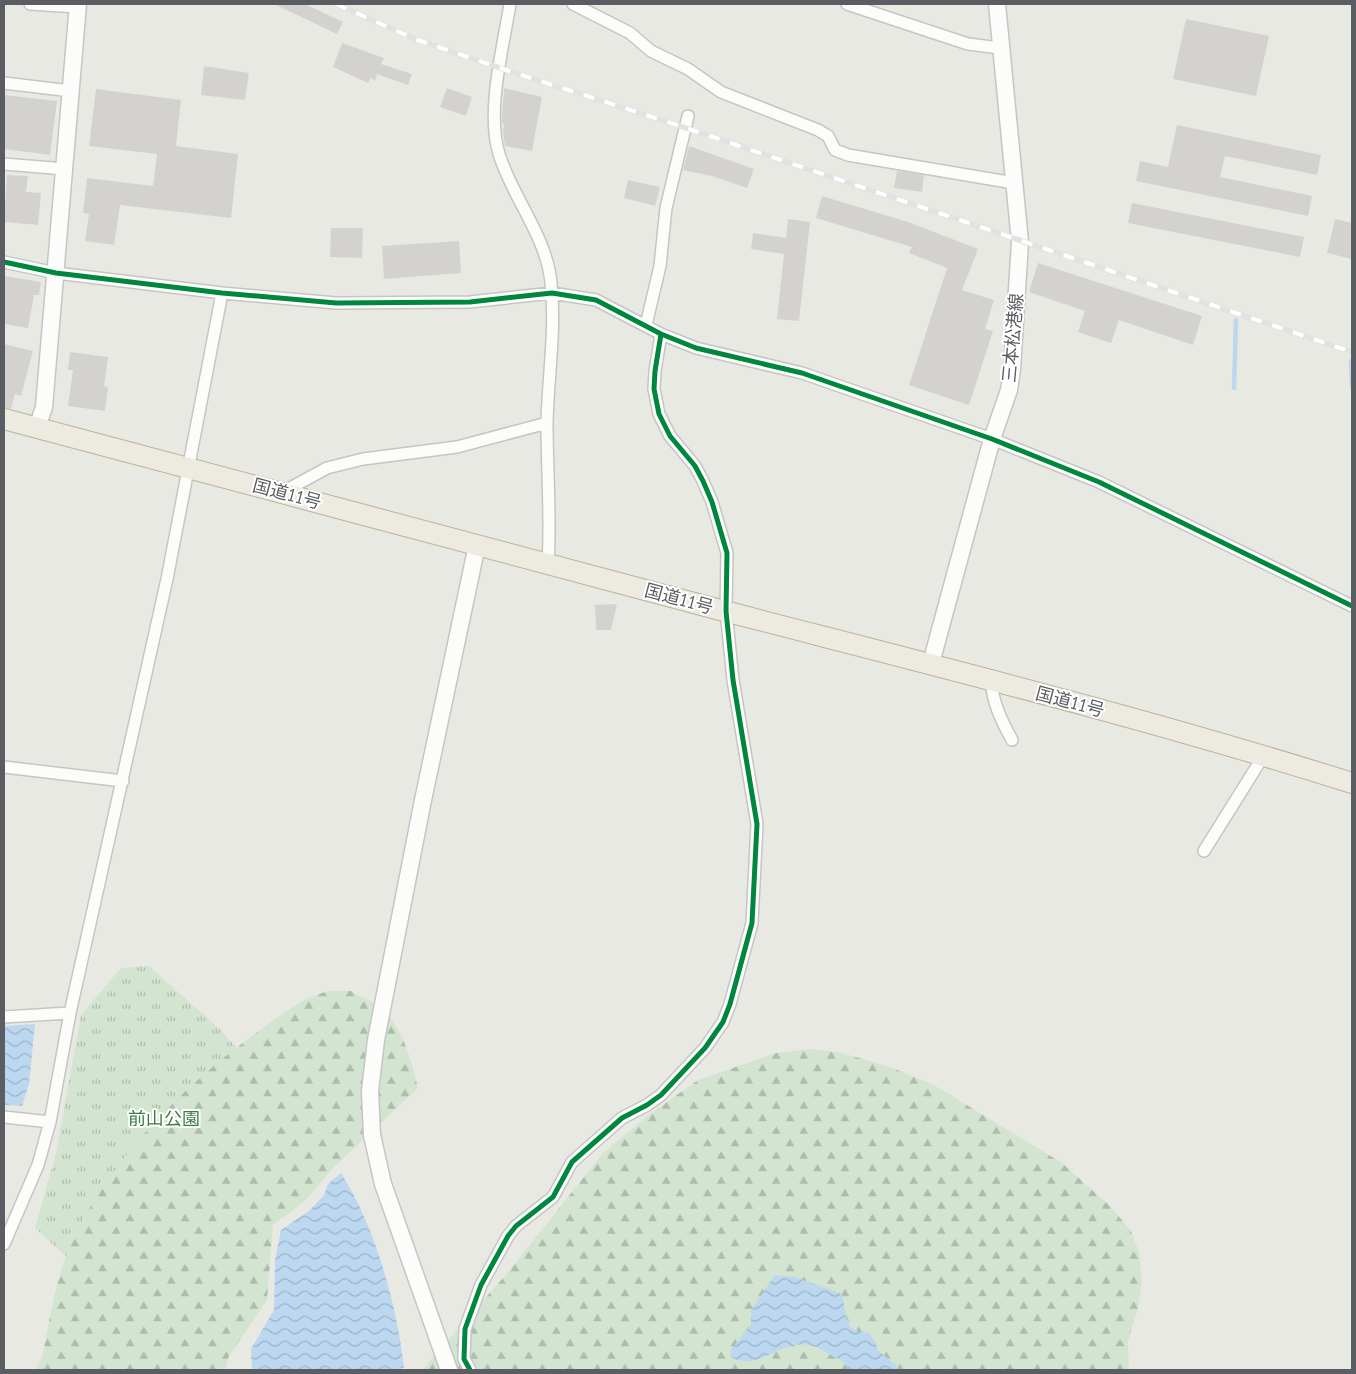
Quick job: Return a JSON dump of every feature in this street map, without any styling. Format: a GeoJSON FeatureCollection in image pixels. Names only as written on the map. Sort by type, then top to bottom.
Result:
{"type":"FeatureCollection","features":[{"type":"Feature","properties":{"kind":"highway","name":"国道11号"},"geometry":{"type":"LineString","coordinates":[[4,419],[726,611],[931,663],[1264,755],[1352,783]]}},
{"type":"Feature","properties":{"kind":"street"},"geometry":{"type":"LineString","coordinates":[[30,4],[78,6],[44,407],[37,428]]}},
{"type":"Feature","properties":{"kind":"street"},"geometry":{"type":"LineString","coordinates":[[510,4],[494,106],[498,152],[538,238],[551,281],[547,423],[548,564]]}},
{"type":"Feature","properties":{"kind":"street"},"geometry":{"type":"LineString","coordinates":[[573,4],[630,33],[651,51],[688,69],[721,92],[818,130],[828,136],[835,150],[848,155],[1014,183]]}},
{"type":"Feature","properties":{"kind":"street"},"geometry":{"type":"LineString","coordinates":[[847,4],[968,44],[1000,48]]}},
{"type":"Feature","properties":{"kind":"street","name":"三本松港線"},"geometry":{"type":"LineString","coordinates":[[931,663],[992,439],[1009,390],[1012,369],[1020,251],[997,4]]}},
{"type":"Feature","properties":{"kind":"street"},"geometry":{"type":"LineString","coordinates":[[4,83],[71,91]]}},
{"type":"Feature","properties":{"kind":"street"},"geometry":{"type":"LineString","coordinates":[[646,325],[660,266],[666,208],[688,116]]}},
{"type":"Feature","properties":{"kind":"street"},"geometry":{"type":"LineString","coordinates":[[4,164],[65,169]]}},
{"type":"Feature","properties":{"kind":"street"},"geometry":{"type":"LineString","coordinates":[[4,262],[56,273],[222,293],[336,303],[470,302],[552,293],[596,300],[661,334],[696,348],[802,373],[992,439],[1099,482],[1352,606]]}},
{"type":"Feature","properties":{"kind":"street"},"geometry":{"type":"LineString","coordinates":[[4,1244],[38,1165],[50,1122],[70,1013],[167,579],[222,293]]}},
{"type":"Feature","properties":{"kind":"street"},"geometry":{"type":"LineString","coordinates":[[470,1370],[464,1359],[466,1328],[480,1285],[508,1236],[516,1226],[553,1197],[572,1162],[622,1118],[647,1105],[661,1095],[705,1048],[723,1022],[730,1004],[752,923],[757,824],[733,680],[726,611],[727,552],[712,502],[695,466],[664,426],[656,404],[655,371],[661,334]]}},
{"type":"Feature","properties":{"kind":"street"},"geometry":{"type":"LineString","coordinates":[[282,493],[327,468],[363,459],[457,447],[547,423]]}},
{"type":"Feature","properties":{"kind":"street"},"geometry":{"type":"LineString","coordinates":[[449,1370],[383,1184],[372,1135],[370,1091],[376,1040],[422,805],[477,545]]}},
{"type":"Feature","properties":{"kind":"street"},"geometry":{"type":"LineString","coordinates":[[991,680],[992,694],[998,714],[1012,740]]}},
{"type":"Feature","properties":{"kind":"street"},"geometry":{"type":"LineString","coordinates":[[1204,852],[1264,755]]}},
{"type":"Feature","properties":{"kind":"street"},"geometry":{"type":"LineString","coordinates":[[4,766],[123,781]]}},
{"type":"Feature","properties":{"kind":"street"},"geometry":{"type":"LineString","coordinates":[[4,1017],[70,1013]]}},
{"type":"Feature","properties":{"kind":"street"},"geometry":{"type":"LineString","coordinates":[[4,1117],[50,1122]]}},
{"type":"Feature","properties":{"kind":"green space","name":"前山公園"},"geometry":{"type":"Polygon","coordinates":[[[149,966],[220,1029],[301,1123],[104,1292],[35,1228],[56,1153],[81,1015],[121,968],[149,966]]]}},
{"type":"Feature","properties":{"kind":"green space"},"geometry":{"type":"Polygon","coordinates":[[[331,991],[351,991],[376,1005],[393,1021],[404,1042],[418,1088],[333,1168],[305,1201],[273,1225],[267,1300],[229,1356],[225,1370],[35,1370],[42,1358],[60,1275],[71,1243],[96,1198],[115,1170],[137,1143],[159,1117],[209,1070],[277,1017],[316,995],[331,991]]]}},
{"type":"Feature","properties":{"kind":"green space"},"geometry":{"type":"Polygon","coordinates":[[[811,1049],[842,1053],[890,1067],[934,1085],[1062,1163],[1110,1206],[1131,1231],[1139,1252],[1142,1281],[1138,1308],[1128,1341],[1129,1370],[422,1370],[509,1271],[603,1153],[650,1114],[698,1080],[776,1053],[811,1049]]]}},
{"type":"Feature","properties":{"kind":"water"},"geometry":{"type":"Polygon","coordinates":[[[35,1024],[29,1084],[22,1106],[4,1105],[4,1026],[35,1024]]]}},
{"type":"Feature","properties":{"kind":"water"},"geometry":{"type":"Polygon","coordinates":[[[341,1173],[364,1217],[383,1267],[396,1318],[404,1368],[391,1370],[252,1370],[251,1349],[274,1310],[275,1260],[281,1230],[310,1210],[324,1195],[328,1184],[341,1173]]]}},
{"type":"Feature","properties":{"kind":"water"},"geometry":{"type":"Polygon","coordinates":[[[775,1275],[795,1277],[842,1294],[846,1316],[851,1326],[855,1330],[870,1333],[878,1350],[901,1370],[849,1370],[840,1359],[814,1346],[801,1344],[789,1346],[756,1360],[745,1361],[732,1358],[730,1351],[751,1324],[751,1310],[775,1275]]]}},
{"type":"Feature","properties":{"kind":"building"},"geometry":{"type":"Polygon","coordinates":[[[274,4],[305,4],[343,22],[337,34],[274,4]]]}},
{"type":"Feature","properties":{"kind":"building"},"geometry":{"type":"Polygon","coordinates":[[[1186,19],[1269,36],[1256,96],[1173,79],[1186,19]]]}},
{"type":"Feature","properties":{"kind":"building"},"geometry":{"type":"Polygon","coordinates":[[[342,43],[384,58],[381,64],[412,74],[408,85],[377,74],[375,81],[371,78],[368,83],[333,67],[342,43]]]}},
{"type":"Feature","properties":{"kind":"building"},"geometry":{"type":"Polygon","coordinates":[[[204,66],[249,73],[245,100],[201,95],[204,66]]]}},
{"type":"Feature","properties":{"kind":"building"},"geometry":{"type":"Polygon","coordinates":[[[447,88],[472,97],[466,116],[440,107],[447,88]]]}},
{"type":"Feature","properties":{"kind":"building"},"geometry":{"type":"Polygon","coordinates":[[[504,88],[542,97],[532,151],[505,146],[504,124],[502,123],[504,88]]]}},
{"type":"Feature","properties":{"kind":"building"},"geometry":{"type":"Polygon","coordinates":[[[96,89],[181,100],[176,146],[238,154],[231,218],[120,205],[114,245],[85,241],[89,214],[83,213],[87,178],[153,186],[157,154],[89,146],[96,89]]]}},
{"type":"Feature","properties":{"kind":"building"},"geometry":{"type":"Polygon","coordinates":[[[4,95],[57,101],[50,155],[4,149],[4,95]]]}},
{"type":"Feature","properties":{"kind":"building"},"geometry":{"type":"Polygon","coordinates":[[[1177,125],[1321,155],[1317,175],[1225,156],[1220,177],[1312,196],[1308,216],[1136,181],[1140,161],[1168,167],[1177,125]]]}},
{"type":"Feature","properties":{"kind":"building"},"geometry":{"type":"Polygon","coordinates":[[[689,146],[754,169],[747,188],[712,176],[683,170],[689,146]]]}},
{"type":"Feature","properties":{"kind":"building"},"geometry":{"type":"Polygon","coordinates":[[[897,171],[924,175],[922,192],[894,188],[897,171]]]}},
{"type":"Feature","properties":{"kind":"building"},"geometry":{"type":"Polygon","coordinates":[[[7,175],[28,176],[26,192],[41,193],[38,225],[4,222],[7,175]]]}},
{"type":"Feature","properties":{"kind":"building"},"geometry":{"type":"Polygon","coordinates":[[[628,180],[660,187],[655,206],[624,198],[628,180]]]}},
{"type":"Feature","properties":{"kind":"building"},"geometry":{"type":"Polygon","coordinates":[[[822,196],[908,222],[978,249],[962,290],[994,300],[985,329],[993,331],[969,405],[909,385],[947,268],[909,253],[912,247],[816,218],[822,196]]]}},
{"type":"Feature","properties":{"kind":"building"},"geometry":{"type":"Polygon","coordinates":[[[1132,203],[1304,237],[1300,257],[1128,223],[1132,203]]]}},
{"type":"Feature","properties":{"kind":"building"},"geometry":{"type":"Polygon","coordinates":[[[788,219],[810,222],[799,321],[777,319],[784,254],[751,249],[753,233],[786,238],[788,219]]]}},
{"type":"Feature","properties":{"kind":"building"},"geometry":{"type":"Polygon","coordinates":[[[1335,219],[1352,223],[1352,259],[1327,253],[1335,219]]]}},
{"type":"Feature","properties":{"kind":"building"},"geometry":{"type":"Polygon","coordinates":[[[331,228],[363,228],[362,258],[330,257],[331,228]]]}},
{"type":"Feature","properties":{"kind":"building"},"geometry":{"type":"Polygon","coordinates":[[[459,241],[461,273],[384,279],[382,246],[459,241]]]}},
{"type":"Feature","properties":{"kind":"building"},"geometry":{"type":"Polygon","coordinates":[[[1038,263],[1202,316],[1193,345],[1119,320],[1111,343],[1078,332],[1085,311],[1029,292],[1038,263]]]}},
{"type":"Feature","properties":{"kind":"building"},"geometry":{"type":"Polygon","coordinates":[[[4,276],[41,282],[39,295],[34,295],[28,328],[4,324],[4,276]]]}},
{"type":"Feature","properties":{"kind":"building"},"geometry":{"type":"Polygon","coordinates":[[[4,344],[33,351],[21,396],[15,394],[11,409],[4,407],[4,344]]]}},
{"type":"Feature","properties":{"kind":"building"},"geometry":{"type":"Polygon","coordinates":[[[70,352],[108,357],[104,386],[108,387],[105,411],[68,406],[73,370],[68,370],[70,352]]]}},
{"type":"Feature","properties":{"kind":"building"},"geometry":{"type":"Polygon","coordinates":[[[617,604],[611,630],[596,630],[595,605],[617,604]]]}},
{"type":"Feature","properties":{"kind":"waterway"},"geometry":{"type":"LineString","coordinates":[[1234,388],[1236,320]]}},
{"type":"Feature","properties":{"kind":"waterway"},"geometry":{"type":"LineString","coordinates":[[1351,361],[1352,386]]}},
{"type":"Feature","properties":{"kind":"railway"},"geometry":{"type":"LineString","coordinates":[[336,4],[415,39],[1352,352]]}},
{"type":"Feature","properties":{"kind":"cycle path"},"geometry":{"type":"LineString","coordinates":[[4,262],[56,273],[222,293],[336,303],[470,302],[552,293],[596,300],[661,334],[696,348],[802,373],[992,439],[1099,482],[1352,606]]}},
{"type":"Feature","properties":{"kind":"cycle path"},"geometry":{"type":"LineString","coordinates":[[470,1370],[464,1359],[465,1329],[481,1285],[508,1236],[516,1226],[553,1197],[572,1162],[622,1118],[647,1105],[661,1095],[705,1048],[723,1022],[730,1004],[752,923],[757,824],[733,680],[726,611],[727,553],[712,502],[703,481],[695,466],[670,436],[659,414],[654,389],[661,334]]}}]}
